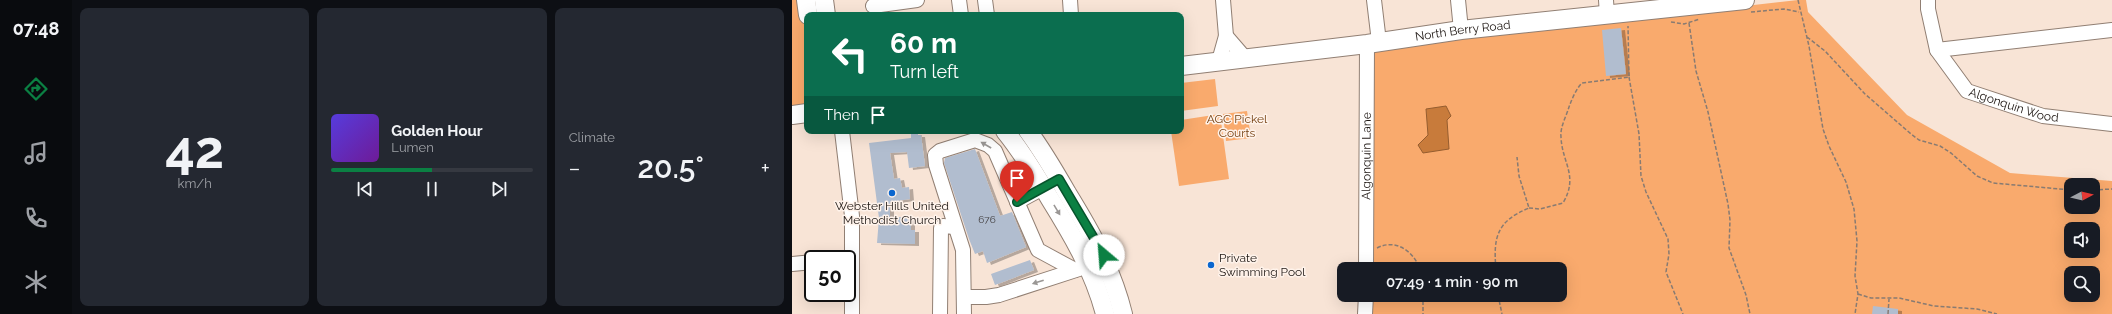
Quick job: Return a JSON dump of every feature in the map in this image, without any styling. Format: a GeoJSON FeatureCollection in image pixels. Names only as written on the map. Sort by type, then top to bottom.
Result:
{"type":"FeatureCollection","features":[{"type":"Feature","properties":{"kind":"main road"},"geometry":{"type":"LineString","coordinates":[[806,0],[808,12]]}},
{"type":"Feature","properties":{"kind":"main road"},"geometry":{"type":"LineString","coordinates":[[824,0],[826,12]]}},
{"type":"Feature","properties":{"kind":"main road","name":"North Berry Road"},"geometry":{"type":"LineString","coordinates":[[1184,66],[1373,43],[1606,8],[1722,1],[1747,6]]}},
{"type":"Feature","properties":{"kind":"main road"},"geometry":{"type":"LineString","coordinates":[[792,115],[804,113]]}},
{"type":"Feature","properties":{"kind":"main road"},"geometry":{"type":"LineString","coordinates":[[1006,134],[1024,156],[1075,240],[1081,268],[1105,314]]}},
{"type":"Feature","properties":{"kind":"main road"},"geometry":{"type":"LineString","coordinates":[[1030,134],[1093,235],[1105,258],[1118,294],[1123,314]]}},
{"type":"Feature","properties":{"kind":"main road"},"geometry":{"type":"LineString","coordinates":[[1043,188],[1059,179]]}},
{"type":"Feature","properties":{"kind":"main road"},"geometry":{"type":"LineString","coordinates":[[1081,268],[1105,258]]}},
{"type":"Feature","properties":{"kind":"street"},"geometry":{"type":"LineString","coordinates":[[874,7],[917,0]]}},
{"type":"Feature","properties":{"kind":"street"},"geometry":{"type":"LineString","coordinates":[[959,0],[961,12]]}},
{"type":"Feature","properties":{"kind":"street"},"geometry":{"type":"LineString","coordinates":[[985,0],[987,12]]}},
{"type":"Feature","properties":{"kind":"street"},"geometry":{"type":"LineString","coordinates":[[1070,0],[1072,12]]}},
{"type":"Feature","properties":{"kind":"street"},"geometry":{"type":"LineString","coordinates":[[1220,61],[1226,36],[1223,0]]}},
{"type":"Feature","properties":{"kind":"street","name":"Algonquin Lane"},"geometry":{"type":"LineString","coordinates":[[1366,262],[1374,0]]}},
{"type":"Feature","properties":{"kind":"street"},"geometry":{"type":"LineString","coordinates":[[1458,0],[1461,30]]}},
{"type":"Feature","properties":{"kind":"street","name":"Algonquin Wood"},"geometry":{"type":"LineString","coordinates":[[1928,0],[1928,9],[1937,50],[1967,91],[2043,116],[2112,124]]}},
{"type":"Feature","properties":{"kind":"street"},"geometry":{"type":"LineString","coordinates":[[1937,50],[2112,30]]}},
{"type":"Feature","properties":{"kind":"street"},"geometry":{"type":"LineString","coordinates":[[1226,36],[1245,58]]}},
{"type":"Feature","properties":{"kind":"street"},"geometry":{"type":"LineString","coordinates":[[842,134],[851,202],[852,250]]}},
{"type":"Feature","properties":{"kind":"street"},"geometry":{"type":"LineString","coordinates":[[964,314],[963,250],[936,165],[936,155],[940,151],[975,140],[991,147],[995,151],[1038,250],[1081,268]]}},
{"type":"Feature","properties":{"kind":"street"},"geometry":{"type":"LineString","coordinates":[[1017,202],[1043,188]]}},
{"type":"Feature","properties":{"kind":"street"},"geometry":{"type":"LineString","coordinates":[[940,314],[941,228],[943,226],[955,227]]}},
{"type":"Feature","properties":{"kind":"street"},"geometry":{"type":"LineString","coordinates":[[792,264],[804,263]]}},
{"type":"Feature","properties":{"kind":"street"},"geometry":{"type":"LineString","coordinates":[[964,297],[986,297],[1000,295],[1081,268]]}},
{"type":"Feature","properties":{"kind":"street"},"geometry":{"type":"LineString","coordinates":[[852,302],[852,314]]}},
{"type":"Feature","properties":{"kind":"street"},"geometry":{"type":"LineString","coordinates":[[1366,302],[1366,314]]}},
{"type":"Feature","properties":{"kind":"path"},"geometry":{"type":"LineString","coordinates":[[1798,0],[1799,12],[1807,37],[1823,129],[1829,146],[1846,182],[1854,209],[1857,241],[1855,276],[1858,294],[1855,314]]}},
{"type":"Feature","properties":{"kind":"path"},"geometry":{"type":"LineString","coordinates":[[1747,6],[1784,9],[1799,12]]}},
{"type":"Feature","properties":{"kind":"path"},"geometry":{"type":"LineString","coordinates":[[1665,22],[1689,23],[1704,18]]}},
{"type":"Feature","properties":{"kind":"path"},"geometry":{"type":"LineString","coordinates":[[1689,23],[1696,71],[1708,112],[1728,204],[1730,220],[1729,248],[1746,295],[1750,314]]}},
{"type":"Feature","properties":{"kind":"path"},"geometry":{"type":"LineString","coordinates":[[1634,25],[1626,28],[1629,77],[1639,134],[1640,176],[1668,239],[1669,254],[1666,272],[1683,314]]}},
{"type":"Feature","properties":{"kind":"path"},"geometry":{"type":"LineString","coordinates":[[1807,37],[1825,51],[1865,94],[1911,134],[1919,140],[1940,146],[1951,153],[1977,176],[1993,183],[2064,189]]}},
{"type":"Feature","properties":{"kind":"path"},"geometry":{"type":"LineString","coordinates":[[1496,262],[1496,237],[1511,218],[1529,208],[1540,209],[1563,203],[1568,196],[1570,178],[1562,143],[1561,129],[1572,99],[1580,85],[1592,80],[1629,77]]}},
{"type":"Feature","properties":{"kind":"path"},"geometry":{"type":"LineString","coordinates":[[1517,157],[1519,176],[1529,208]]}},
{"type":"Feature","properties":{"kind":"path"},"geometry":{"type":"LineString","coordinates":[[2100,190],[2112,189]]}},
{"type":"Feature","properties":{"kind":"path"},"geometry":{"type":"LineString","coordinates":[[1375,251],[1383,246],[1404,247],[1414,256],[1417,262]]}},
{"type":"Feature","properties":{"kind":"path"},"geometry":{"type":"LineString","coordinates":[[1858,294],[1865,297],[1908,299],[1934,306],[1977,309],[1997,314]]}},
{"type":"Feature","properties":{"kind":"path"},"geometry":{"type":"LineString","coordinates":[[1888,314],[1889,299]]}},
{"type":"Feature","properties":{"kind":"path"},"geometry":{"type":"LineString","coordinates":[[1423,302],[1423,314]]}},
{"type":"Feature","properties":{"kind":"path"},"geometry":{"type":"LineString","coordinates":[[1499,302],[1502,314]]}},
{"type":"Feature","properties":{"kind":"green space"},"geometry":{"type":"Polygon","coordinates":[[[792,0],[802,0],[804,19],[804,107],[792,109],[792,0]]]}},
{"type":"Feature","properties":{"kind":"green space"},"geometry":{"type":"Polygon","coordinates":[[[1806,0],[1808,12],[1907,115],[2010,173],[2074,178],[2064,178],[2064,214],[2100,214],[2100,180],[2112,181],[2112,314],[1369,314],[1369,302],[1567,302],[1567,262],[1369,262],[1373,52],[1378,48],[1806,0]]]}},
{"type":"Feature","properties":{"kind":"green space"},"geometry":{"type":"Polygon","coordinates":[[[1215,79],[1218,106],[1184,111],[1184,83],[1215,79]]]}},
{"type":"Feature","properties":{"kind":"green space","name":"AGC Pickel Courts"},"geometry":{"type":"Polygon","coordinates":[[[1247,111],[1251,138],[1226,141],[1223,114],[1247,111]]]}},
{"type":"Feature","properties":{"kind":"green space"},"geometry":{"type":"Polygon","coordinates":[[[1220,114],[1229,179],[1179,186],[1171,134],[1184,134],[1184,120],[1220,114]]]}},
{"type":"Feature","properties":{"kind":"shaded area"},"geometry":{"type":"Polygon","coordinates":[[[1446,106],[1451,116],[1447,120],[1449,149],[1423,153],[1418,145],[1428,135],[1426,109],[1446,106]]]}},
{"type":"Feature","properties":{"kind":"building"},"geometry":{"type":"Polygon","coordinates":[[[1621,28],[1626,74],[1606,76],[1602,30],[1621,28]]]}},
{"type":"Feature","properties":{"kind":"building","name":"Webster Hills United Methodist Church"},"geometry":{"type":"Polygon","coordinates":[[[911,134],[921,135],[925,166],[909,168],[907,152],[890,153],[894,179],[900,178],[902,188],[909,187],[910,199],[890,202],[890,217],[911,217],[911,230],[915,230],[915,244],[877,243],[879,218],[869,143],[911,138],[911,134]]]}},
{"type":"Feature","properties":{"kind":"building"},"geometry":{"type":"Polygon","coordinates":[[[975,149],[1000,216],[1012,212],[1026,247],[987,263],[983,251],[975,254],[944,163],[945,158],[975,149]]]}},
{"type":"Feature","properties":{"kind":"building"},"geometry":{"type":"Polygon","coordinates":[[[1030,260],[1034,270],[995,285],[991,274],[1030,260]]]}},
{"type":"Feature","properties":{"kind":"building"},"geometry":{"type":"Polygon","coordinates":[[[1873,306],[1898,309],[1898,314],[1872,314],[1873,306]]]}},
{"type":"Feature","properties":{"kind":"place","name":"Webster Hills United Methodist Church"},"geometry":{"type":"Point","coordinates":[892,193]}},
{"type":"Feature","properties":{"kind":"place","name":"Private Swimming Pool"},"geometry":{"type":"Point","coordinates":[1211,265]}},
{"type":"Feature","properties":{"kind":"route"},"geometry":{"type":"LineString","coordinates":[[1017,202],[1059,179],[1104,255]]}}]}
